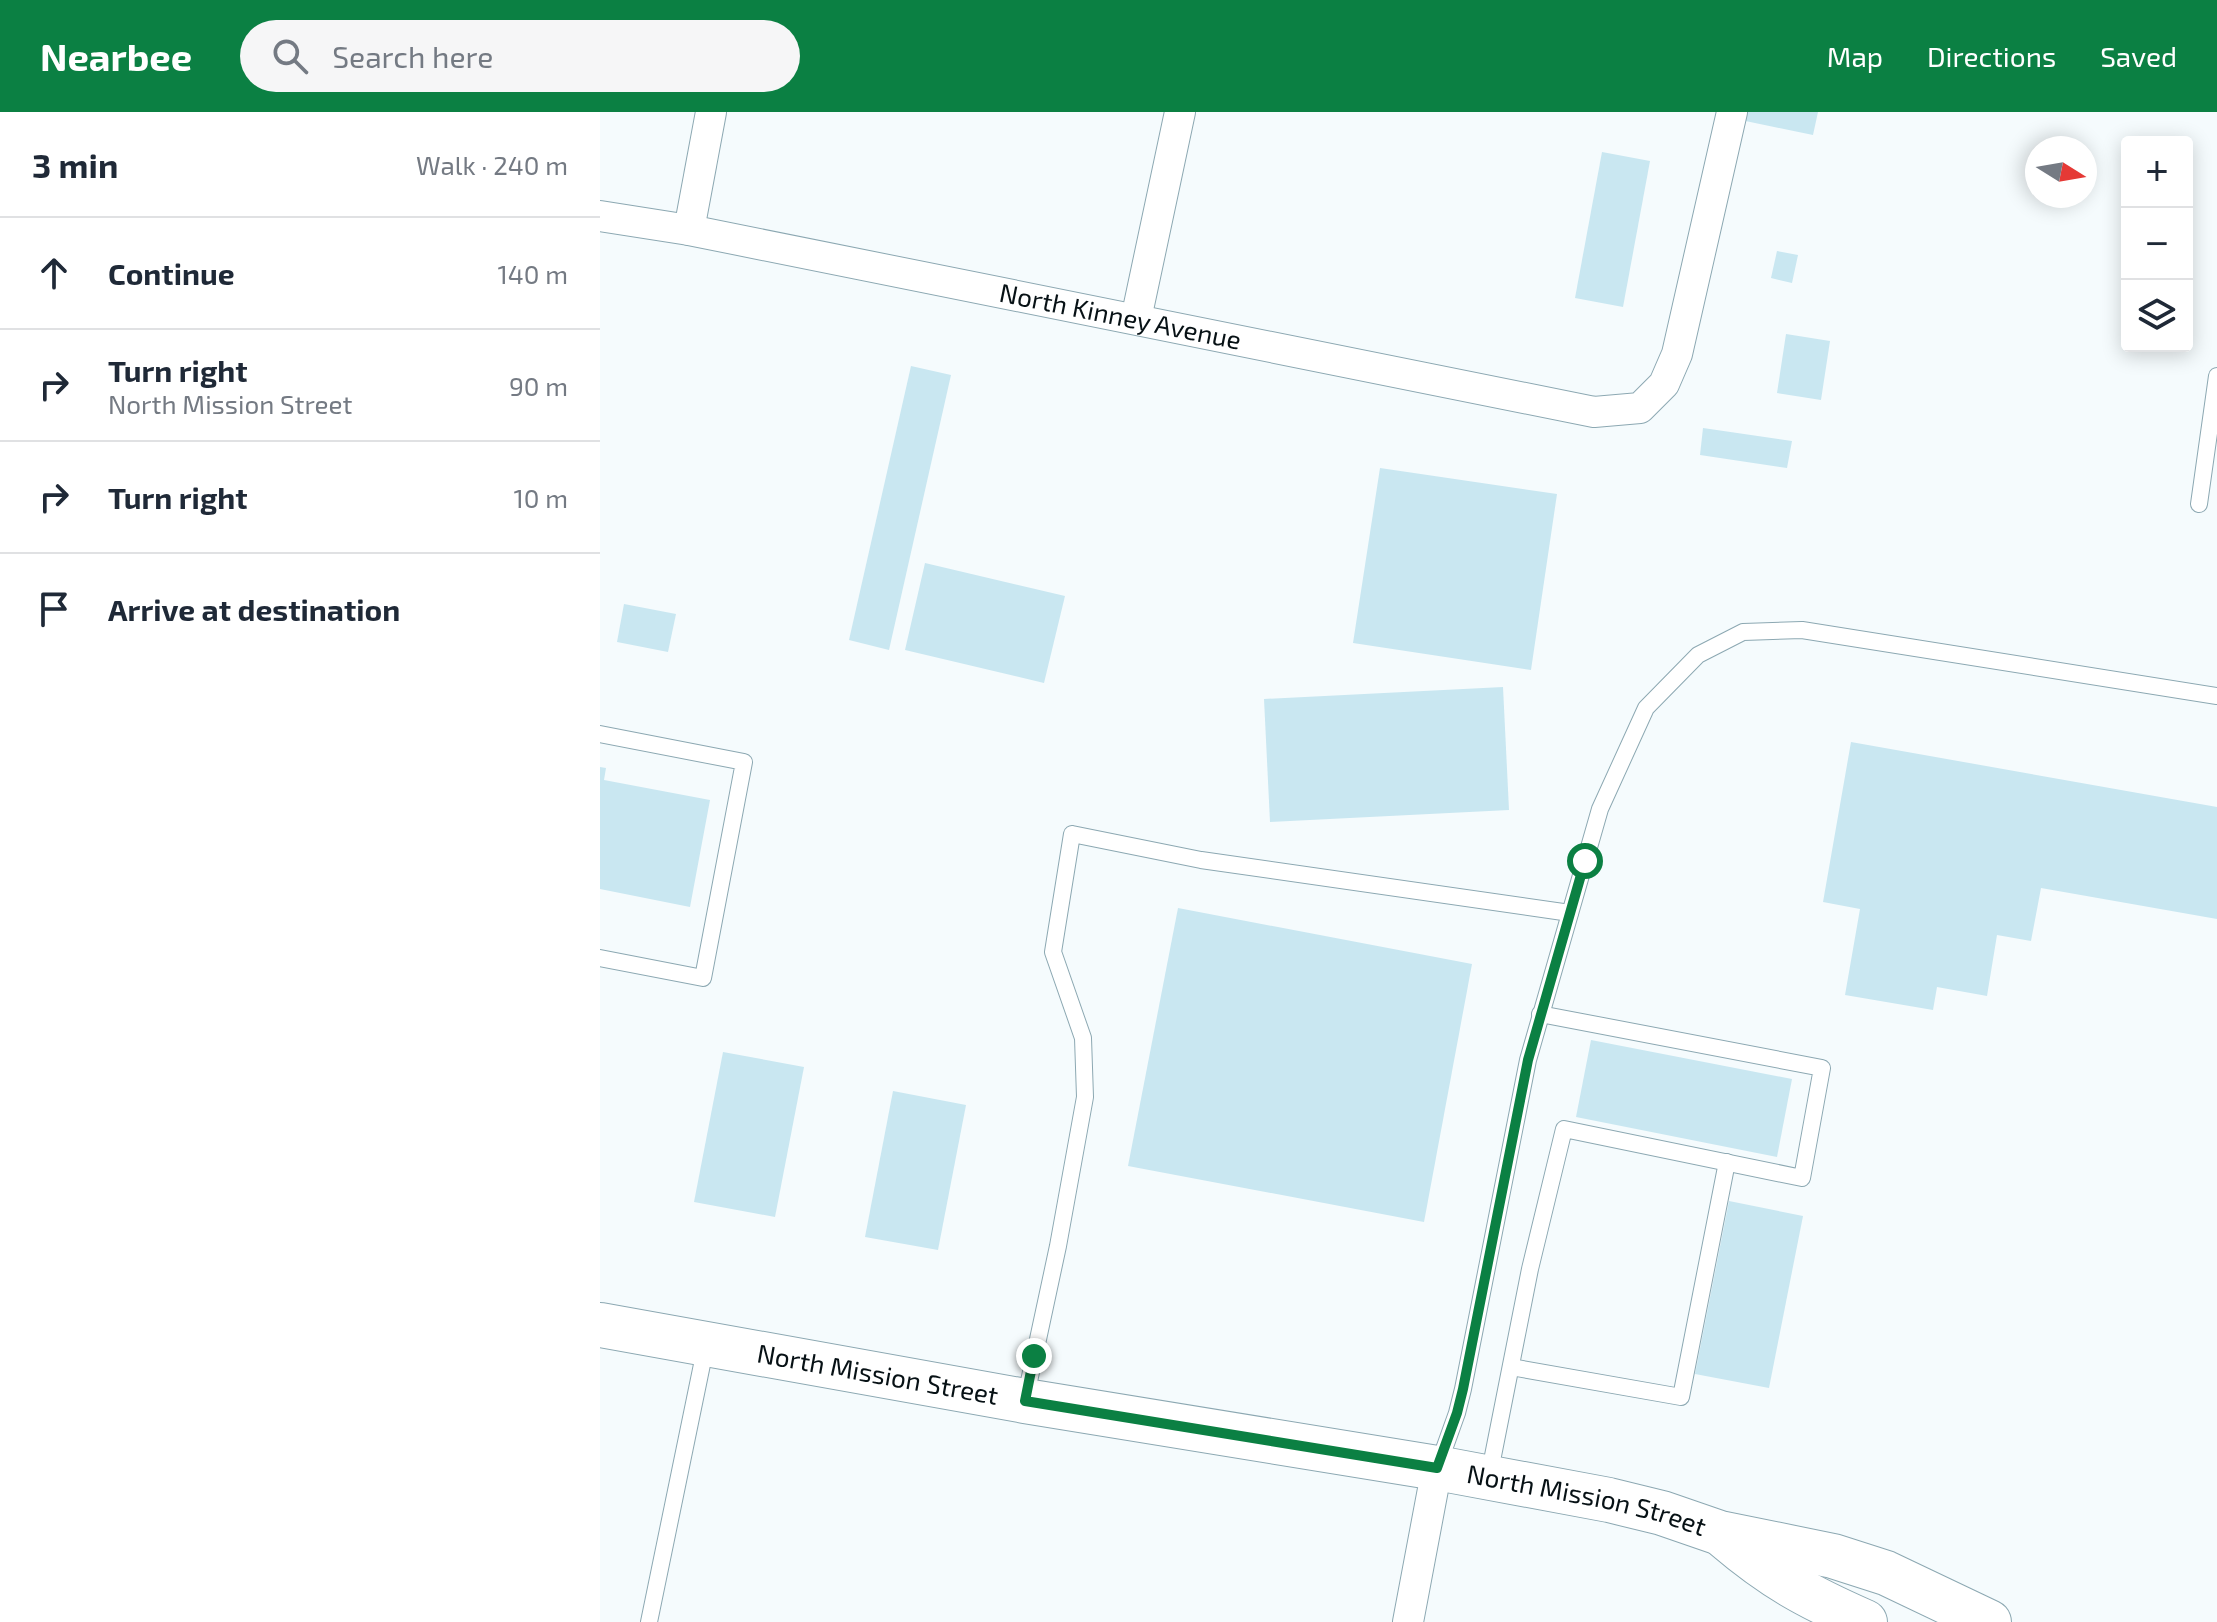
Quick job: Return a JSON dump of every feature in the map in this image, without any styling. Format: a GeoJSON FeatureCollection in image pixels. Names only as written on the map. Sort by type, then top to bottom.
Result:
{"type":"FeatureCollection","features":[{"type":"Feature","properties":{"kind":"main road","name":"North Mission Street"},"geometry":{"type":"LineString","coordinates":[[600,1325],[1025,1401],[1489,1477],[1636,1506],[1720,1533],[1854,1562],[1886,1573],[1989,1622]]}},
{"type":"Feature","properties":{"kind":"main road","name":"North Mission Street"},"geometry":{"type":"LineString","coordinates":[[1720,1533],[1787,1585],[1865,1622]]}},
{"type":"Feature","properties":{"kind":"street"},"geometry":{"type":"LineString","coordinates":[[689,230],[711,112]]}},
{"type":"Feature","properties":{"kind":"street"},"geometry":{"type":"LineString","coordinates":[[1136,319],[1180,112]]}},
{"type":"Feature","properties":{"kind":"street","name":"North Kinney Avenue"},"geometry":{"type":"LineString","coordinates":[[600,216],[689,230],[1594,412],[1640,408],[1664,384],[1677,354],[1732,112]]}},
{"type":"Feature","properties":{"kind":"street"},"geometry":{"type":"LineString","coordinates":[[1408,1622],[1437,1468]]}},
{"type":"Feature","properties":{"kind":"lane"},"geometry":{"type":"LineString","coordinates":[[2199,504],[2217,376]]}},
{"type":"Feature","properties":{"kind":"lane"},"geometry":{"type":"LineString","coordinates":[[1437,1468],[1463,1389],[1521,1091],[1540,1014],[1600,809],[1646,708],[1698,655],[1743,632],[1802,630],[2217,696]]}},
{"type":"Feature","properties":{"kind":"lane"},"geometry":{"type":"LineString","coordinates":[[600,734],[744,762],[703,978],[600,958]]}},
{"type":"Feature","properties":{"kind":"lane"},"geometry":{"type":"LineString","coordinates":[[1025,1401],[1085,1097],[1083,1038],[1053,952],[1072,834],[1201,860],[1570,913]]}},
{"type":"Feature","properties":{"kind":"lane"},"geometry":{"type":"LineString","coordinates":[[1489,1477],[1530,1269],[1564,1129],[1802,1178],[1822,1068],[1540,1014]]}},
{"type":"Feature","properties":{"kind":"lane"},"geometry":{"type":"LineString","coordinates":[[1511,1367],[1681,1397],[1727,1162]]}},
{"type":"Feature","properties":{"kind":"lane"},"geometry":{"type":"LineString","coordinates":[[649,1622],[706,1343]]}},
{"type":"Feature","properties":{"kind":"building"},"geometry":{"type":"Polygon","coordinates":[[[1738,112],[1818,112],[1813,135],[1736,119],[1738,112]]]}},
{"type":"Feature","properties":{"kind":"building"},"geometry":{"type":"Polygon","coordinates":[[[1602,152],[1650,161],[1623,307],[1575,298],[1602,152]]]}},
{"type":"Feature","properties":{"kind":"building"},"geometry":{"type":"Polygon","coordinates":[[[1777,251],[1798,255],[1792,283],[1771,278],[1777,251]]]}},
{"type":"Feature","properties":{"kind":"building"},"geometry":{"type":"Polygon","coordinates":[[[1786,334],[1830,341],[1821,400],[1777,393],[1786,334]]]}},
{"type":"Feature","properties":{"kind":"building"},"geometry":{"type":"Polygon","coordinates":[[[911,366],[951,375],[889,650],[849,640],[911,366]]]}},
{"type":"Feature","properties":{"kind":"building"},"geometry":{"type":"Polygon","coordinates":[[[1703,428],[1792,441],[1787,468],[1700,455],[1703,428]]]}},
{"type":"Feature","properties":{"kind":"building"},"geometry":{"type":"Polygon","coordinates":[[[1380,468],[1557,494],[1531,670],[1353,643],[1380,468]]]}},
{"type":"Feature","properties":{"kind":"building"},"geometry":{"type":"Polygon","coordinates":[[[925,563],[1065,596],[1044,683],[905,650],[925,563]]]}},
{"type":"Feature","properties":{"kind":"building"},"geometry":{"type":"Polygon","coordinates":[[[624,604],[676,614],[668,652],[617,642],[624,604]]]}},
{"type":"Feature","properties":{"kind":"building"},"geometry":{"type":"Polygon","coordinates":[[[1503,687],[1509,810],[1270,822],[1264,699],[1503,687]]]}},
{"type":"Feature","properties":{"kind":"building"},"geometry":{"type":"Polygon","coordinates":[[[1851,742],[2217,807],[2217,919],[2041,888],[2031,941],[1997,935],[1987,996],[1937,987],[1933,1010],[1845,995],[1860,909],[1823,902],[1851,742]]]}},
{"type":"Feature","properties":{"kind":"building"},"geometry":{"type":"Polygon","coordinates":[[[600,767],[606,768],[604,780],[710,800],[690,907],[600,889],[600,767]]]}},
{"type":"Feature","properties":{"kind":"building"},"geometry":{"type":"Polygon","coordinates":[[[1178,908],[1472,964],[1424,1222],[1128,1166],[1178,908]]]}},
{"type":"Feature","properties":{"kind":"building"},"geometry":{"type":"Polygon","coordinates":[[[1591,1040],[1792,1079],[1777,1157],[1576,1117],[1591,1040]]]}},
{"type":"Feature","properties":{"kind":"building"},"geometry":{"type":"Polygon","coordinates":[[[723,1052],[804,1067],[775,1217],[694,1202],[723,1052]]]}},
{"type":"Feature","properties":{"kind":"building"},"geometry":{"type":"Polygon","coordinates":[[[893,1091],[966,1105],[938,1250],[865,1237],[893,1091]]]}},
{"type":"Feature","properties":{"kind":"building"},"geometry":{"type":"Polygon","coordinates":[[[1729,1201],[1803,1216],[1769,1388],[1695,1374],[1729,1201]]]}},
{"type":"Feature","properties":{"kind":"route"},"geometry":{"type":"LineString","coordinates":[[1034,1356],[1025,1401],[1437,1468],[1463,1389],[1528,1060],[1585,861]]}}]}
